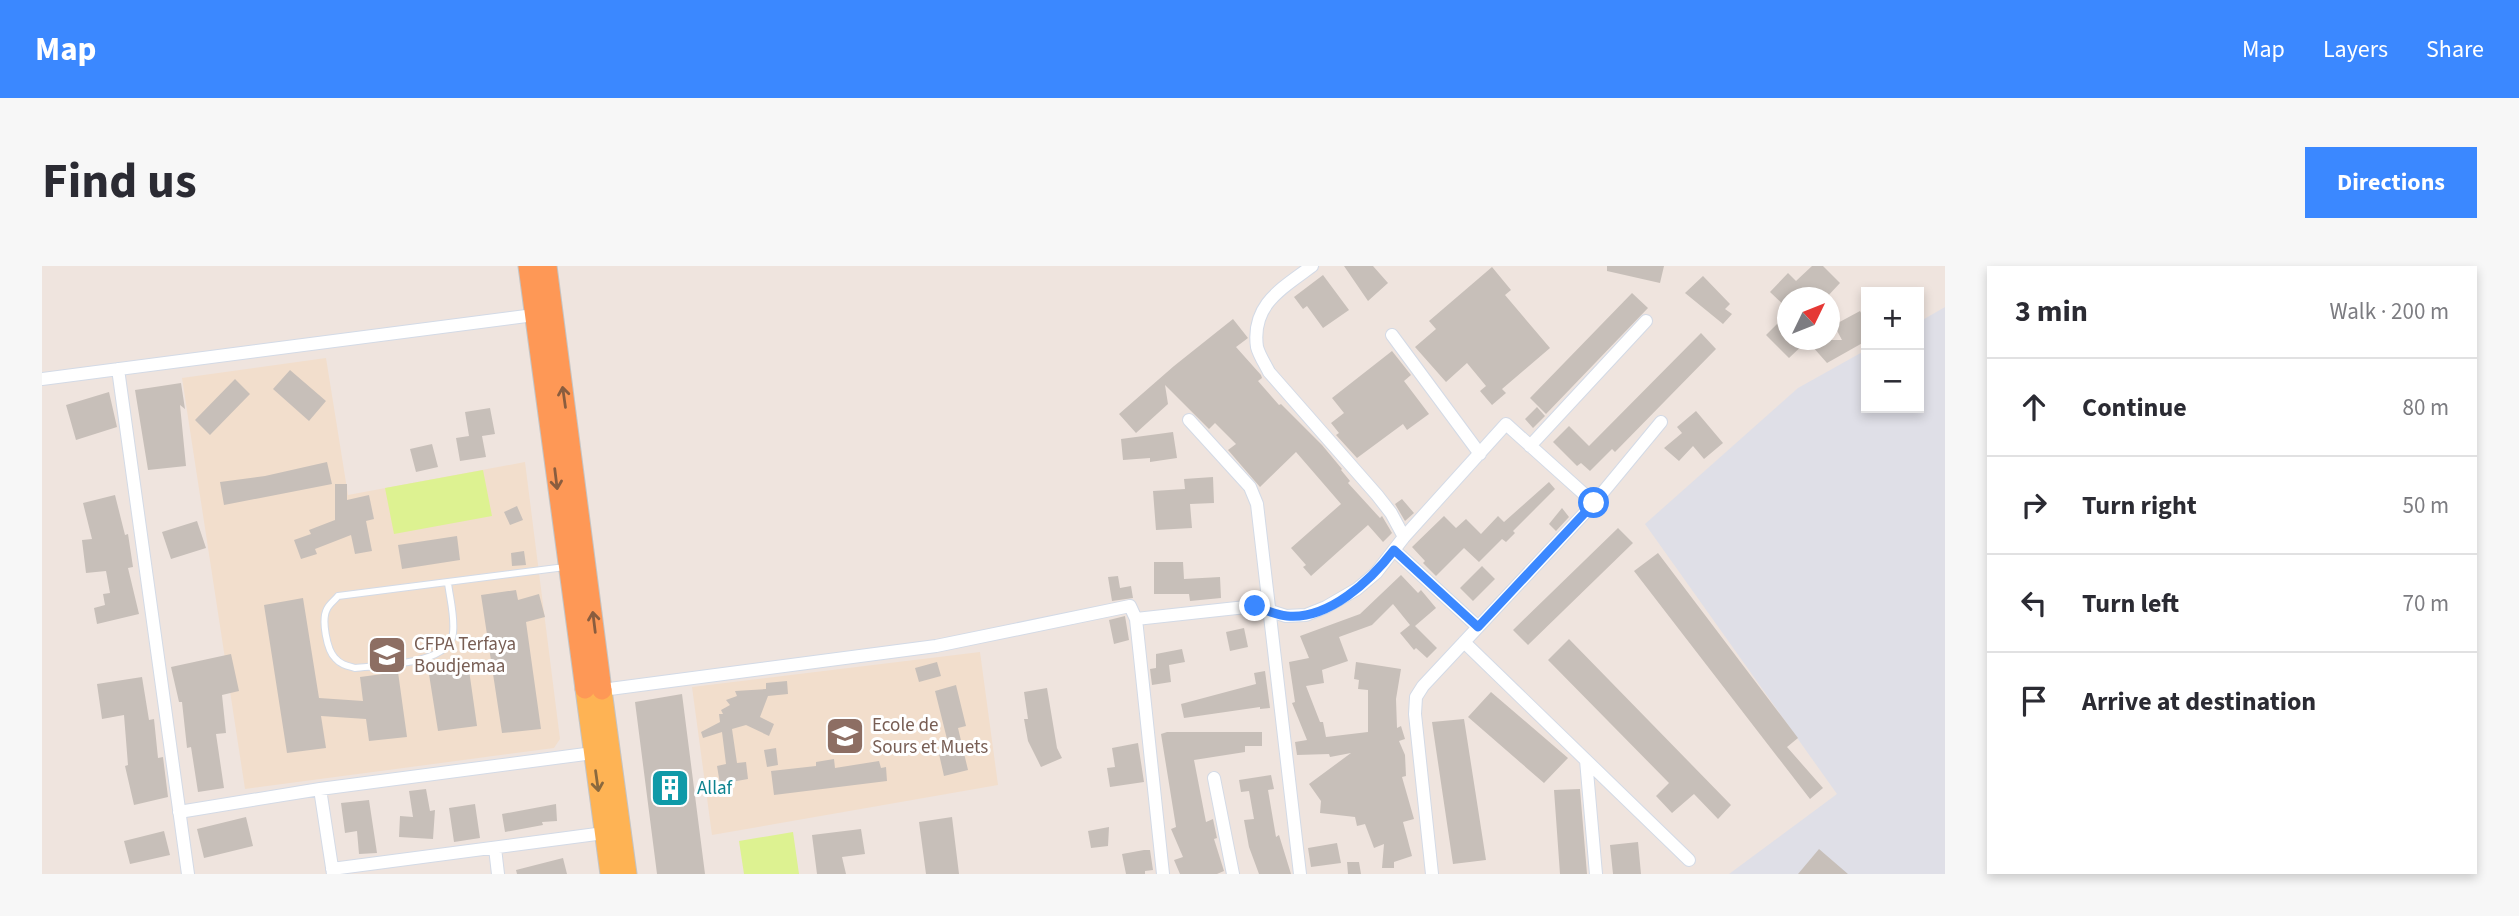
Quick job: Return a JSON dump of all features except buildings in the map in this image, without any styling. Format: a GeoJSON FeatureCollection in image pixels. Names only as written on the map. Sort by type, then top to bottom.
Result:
{"type":"FeatureCollection","features":[{"type":"Feature","properties":{"kind":"highway"},"geometry":{"type":"LineString","coordinates":[[528,266],[567,566],[593,690]]}},
{"type":"Feature","properties":{"kind":"highway"},"geometry":{"type":"LineString","coordinates":[[547,266],[593,690]]}},
{"type":"Feature","properties":{"kind":"main road"},"geometry":{"type":"LineString","coordinates":[[593,690],[593,753],[610,874]]}},
{"type":"Feature","properties":{"kind":"main road"},"geometry":{"type":"LineString","coordinates":[[593,690],[627,874]]}},
{"type":"Feature","properties":{"kind":"street"},"geometry":{"type":"LineString","coordinates":[[1312,266],[1267,301],[1258,319],[1257,348],[1269,372],[1377,495],[1404,537]]}},
{"type":"Feature","properties":{"kind":"street"},"geometry":{"type":"LineString","coordinates":[[42,379],[534,315]]}},
{"type":"Feature","properties":{"kind":"street"},"geometry":{"type":"LineString","coordinates":[[1530,446],[1646,321]]}},
{"type":"Feature","properties":{"kind":"street"},"geometry":{"type":"LineString","coordinates":[[1392,335],[1480,454]]}},
{"type":"Feature","properties":{"kind":"street"},"geometry":{"type":"LineString","coordinates":[[118,369],[188,874]]}},
{"type":"Feature","properties":{"kind":"street"},"geometry":{"type":"LineString","coordinates":[[1189,420],[1251,487],[1257,504],[1300,874]]}},
{"type":"Feature","properties":{"kind":"street"},"geometry":{"type":"LineString","coordinates":[[1432,874],[1415,713],[1416,697],[1423,685],[1594,503],[1661,422]]}},
{"type":"Feature","properties":{"kind":"street"},"geometry":{"type":"LineString","coordinates":[[1136,619],[1255,606],[1286,616],[1306,615],[1326,607],[1357,589],[1376,573],[1404,537],[1506,424],[1594,503]]}},
{"type":"Feature","properties":{"kind":"street"},"geometry":{"type":"LineString","coordinates":[[1394,550],[1478,627]]}},
{"type":"Feature","properties":{"kind":"street"},"geometry":{"type":"LineString","coordinates":[[593,690],[936,646],[1130,606],[1136,619],[1163,874]]}},
{"type":"Feature","properties":{"kind":"street"},"geometry":{"type":"LineString","coordinates":[[1465,642],[1689,860]]}},
{"type":"Feature","properties":{"kind":"street"},"geometry":{"type":"LineString","coordinates":[[179,812],[320,789],[593,753]]}},
{"type":"Feature","properties":{"kind":"street"},"geometry":{"type":"LineString","coordinates":[[1586,760],[1596,874]]}},
{"type":"Feature","properties":{"kind":"street"},"geometry":{"type":"LineString","coordinates":[[1214,778],[1233,874]]}},
{"type":"Feature","properties":{"kind":"street"},"geometry":{"type":"LineString","coordinates":[[320,789],[333,872],[390,868],[495,848],[604,833]]}},
{"type":"Feature","properties":{"kind":"street"},"geometry":{"type":"LineString","coordinates":[[495,848],[498,874]]}},
{"type":"Feature","properties":{"kind":"lane"},"geometry":{"type":"LineString","coordinates":[[449,583],[454,631],[451,642],[436,656],[355,668],[343,665],[333,657],[325,617],[327,608],[338,596],[567,566]]}},
{"type":"Feature","properties":{"kind":"shaded area"},"geometry":{"type":"Polygon","coordinates":[[[1945,307],[1945,874],[1729,874],[1837,794],[1645,524],[1798,388],[1861,353],[1861,413],[1924,413],[1924,319],[1945,307]]]}},
{"type":"Feature","properties":{"kind":"shaded area","name":"CFPA Terfaya Boudjemaa"},"geometry":{"type":"Polygon","coordinates":[[[326,358],[348,495],[525,462],[560,739],[554,748],[245,789],[182,378],[326,358]]]}},
{"type":"Feature","properties":{"kind":"shaded area","name":"Ecole de Sours et Muets"},"geometry":{"type":"Polygon","coordinates":[[[980,652],[998,785],[712,835],[692,687],[980,652]]]}},
{"type":"Feature","properties":{"kind":"green space"},"geometry":{"type":"Polygon","coordinates":[[[483,470],[492,516],[394,534],[385,488],[483,470]]]}},
{"type":"Feature","properties":{"kind":"green space"},"geometry":{"type":"Polygon","coordinates":[[[793,832],[799,874],[744,874],[739,841],[793,832]]]}},
{"type":"Feature","properties":{"kind":"place","name":"CFPA Terfaya Boudjemaa"},"geometry":{"type":"Point","coordinates":[387,655]}},
{"type":"Feature","properties":{"kind":"place","name":"Ecole de Sours et Muets"},"geometry":{"type":"Point","coordinates":[845,736]}},
{"type":"Feature","properties":{"kind":"place","name":"Allaf"},"geometry":{"type":"Point","coordinates":[670,788]}},
{"type":"Feature","properties":{"kind":"route"},"geometry":{"type":"LineString","coordinates":[[1255,606],[1286,616],[1306,615],[1326,607],[1357,589],[1376,573],[1394,550],[1478,627],[1594,503]]}}]}
